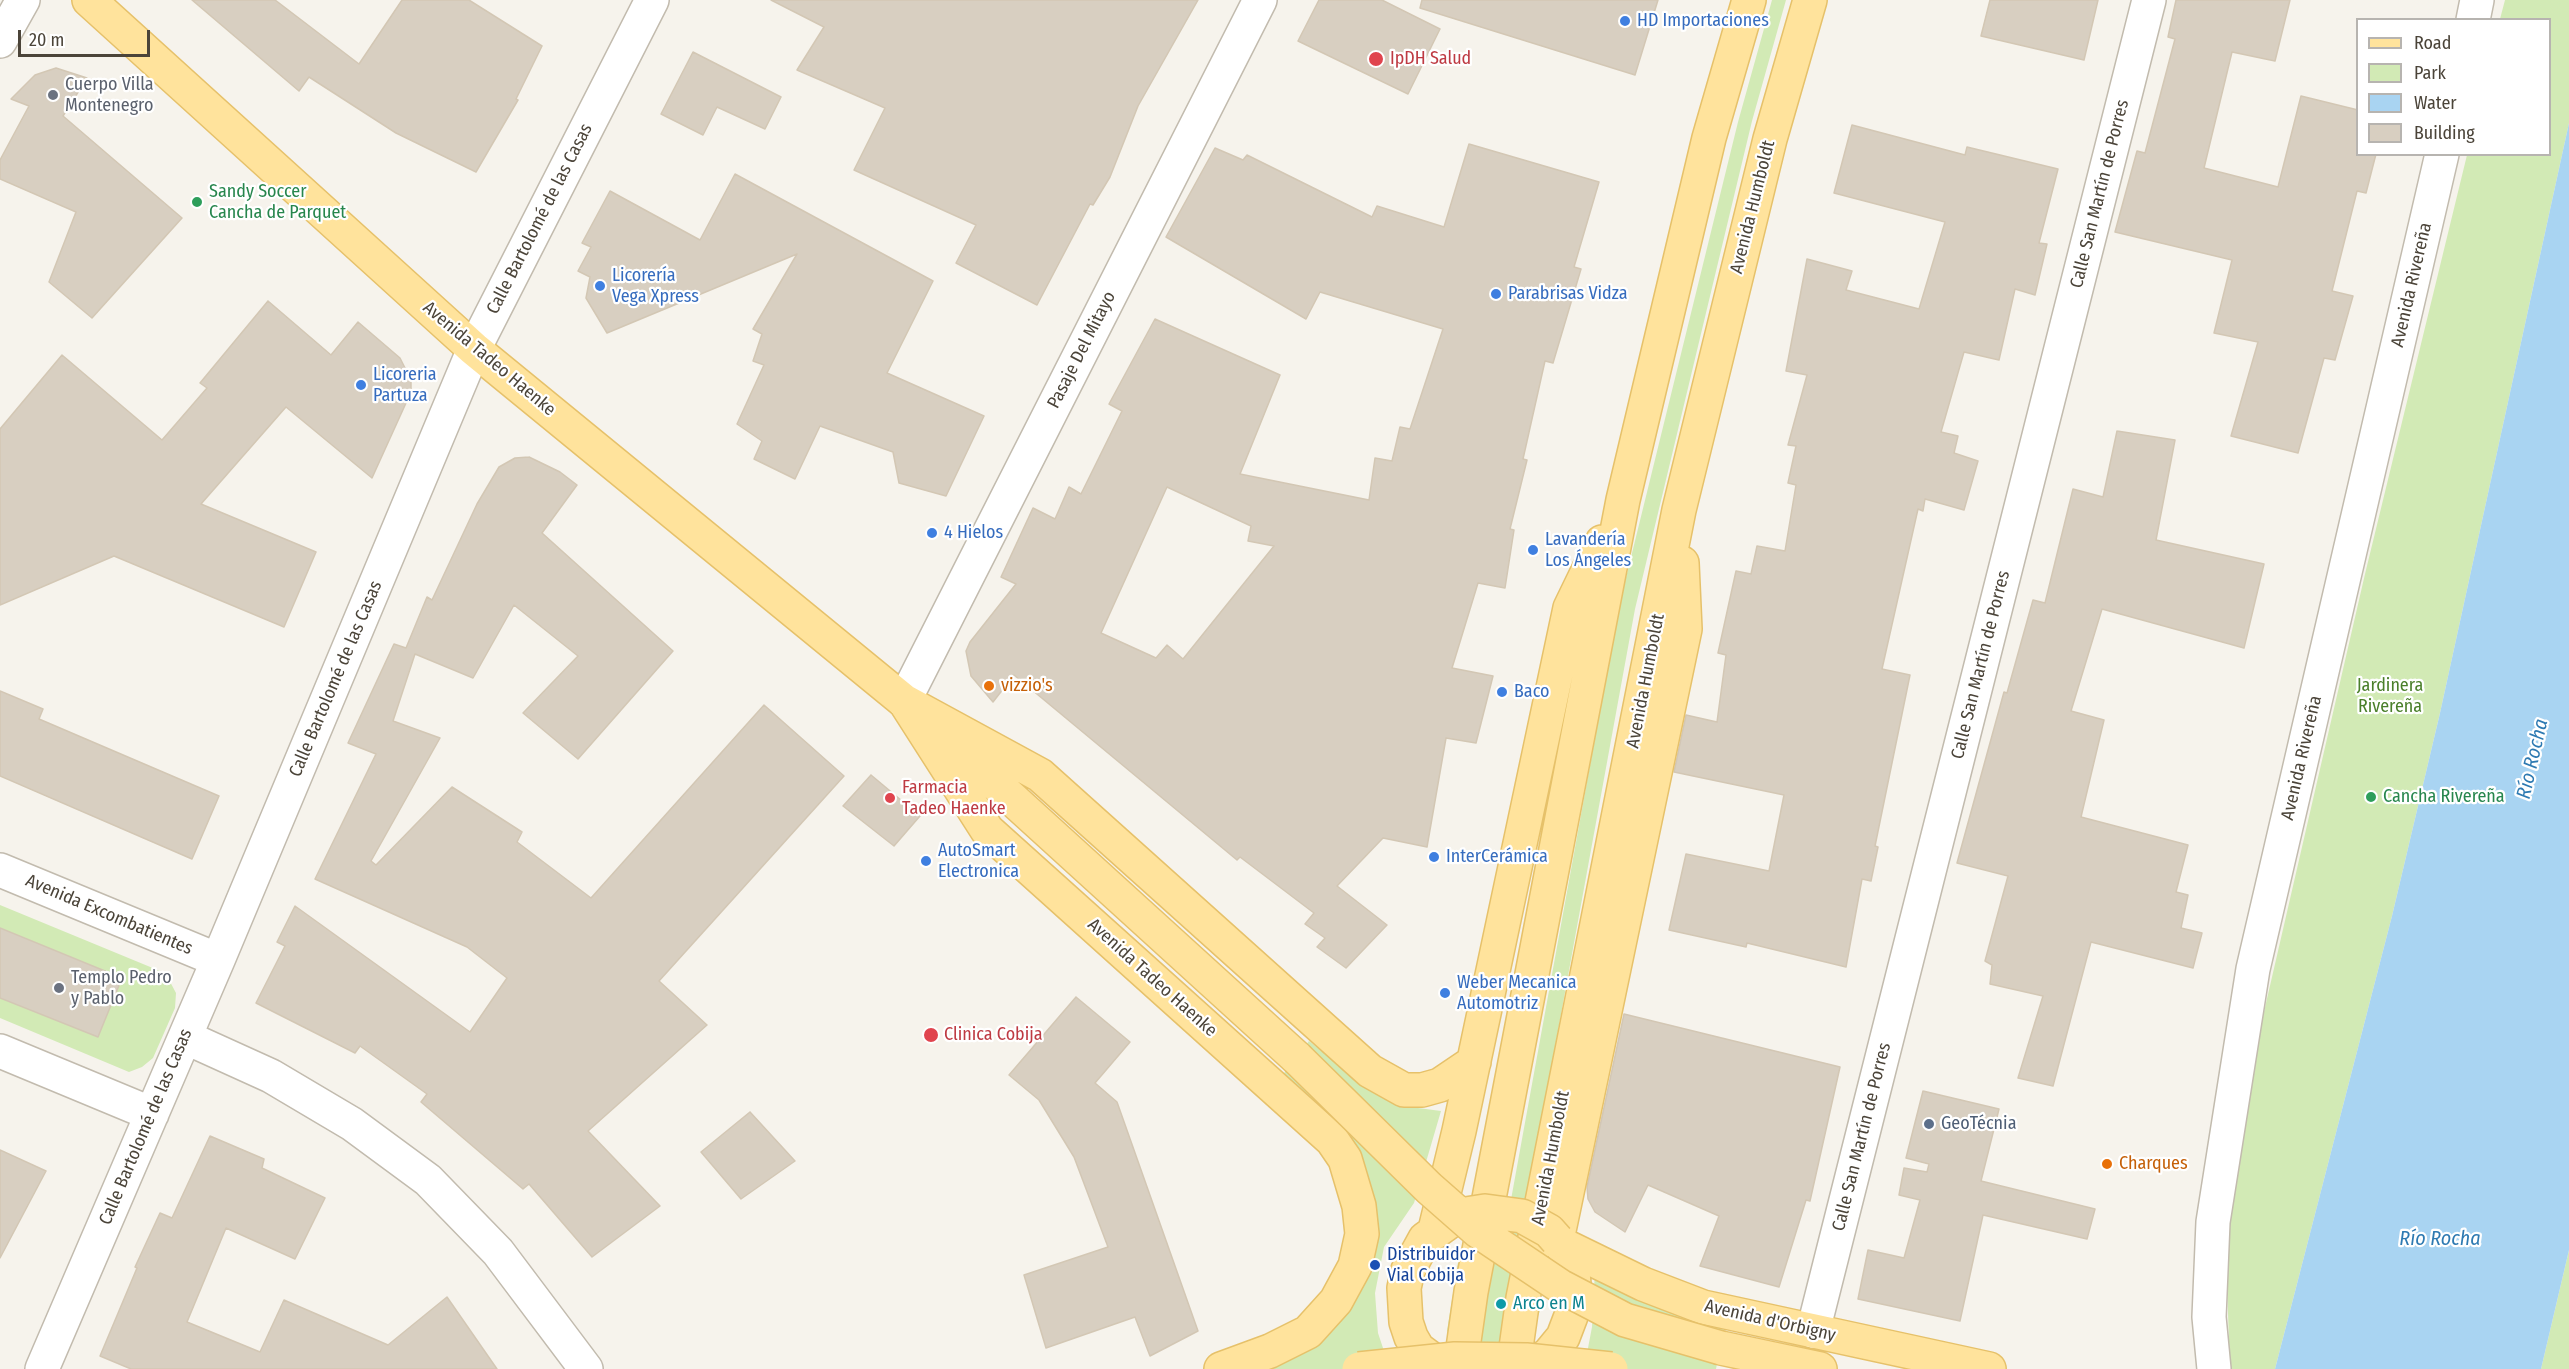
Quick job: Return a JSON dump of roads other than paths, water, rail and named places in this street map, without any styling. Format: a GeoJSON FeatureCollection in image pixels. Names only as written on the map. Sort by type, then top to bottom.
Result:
{"type":"FeatureCollection","features":[{"type":"Feature","properties":{"kind":"main road","name":"Avenida Tadeo Haenke"},"geometry":{"type":"LineString","coordinates":[[89,0],[474,349],[904,700],[1040,775],[1370,1071],[1404,1090],[1422,1090],[1440,1085],[1474,1062]]}},
{"type":"Feature","properties":{"kind":"main road"},"geometry":{"type":"LineString","coordinates":[[1623,500],[1570,608],[1474,1062],[1435,1230],[1417,1251],[1404,1288],[1406,1322],[1411,1337],[1434,1366],[1476,1269],[1623,500],[1709,138],[1749,0]]}},
{"type":"Feature","properties":{"kind":"main road","name":"Avenida Humboldt"},"geometry":{"type":"LineString","coordinates":[[1525,1369],[1523,1298],[1679,510],[1770,140],[1810,0]]}},
{"type":"Feature","properties":{"kind":"main road"},"geometry":{"type":"LineString","coordinates":[[1525,1369],[1549,1354],[1563,1337],[1571,1316],[1575,1295],[1573,1273],[1559,1242],[1685,629],[1679,510]]}},
{"type":"Feature","properties":{"kind":"main road","name":"Avenida Tadeo Haenke"},"geometry":{"type":"LineString","coordinates":[[904,700],[987,830],[1332,1140],[1345,1159],[1359,1206],[1362,1234],[1355,1266],[1336,1301],[1308,1332],[1270,1351],[1221,1369]]}},
{"type":"Feature","properties":{"kind":"main road"},"geometry":{"type":"LineString","coordinates":[[904,700],[1297,1058],[1429,1188],[1478,1232],[1560,1286],[1625,1320],[1720,1348],[1820,1369]]}},
{"type":"Feature","properties":{"kind":"main road","name":"Avenida d'Orbigny"},"geometry":{"type":"LineString","coordinates":[[1435,1230],[1466,1214],[1485,1211],[1522,1216],[1549,1231],[1559,1242],[1643,1284],[1703,1307],[1989,1369]]}},
{"type":"Feature","properties":{"kind":"main road"},"geometry":{"type":"LineString","coordinates":[[1359,1369],[1455,1359],[1527,1360],[1611,1369]]}},
{"type":"Feature","properties":{"kind":"street"},"geometry":{"type":"LineString","coordinates":[[0,41],[23,0]]}},
{"type":"Feature","properties":{"kind":"street","name":"Calle Bartolomé de las Casas"},"geometry":{"type":"LineString","coordinates":[[42,1369],[218,960],[474,349],[652,0]]}},
{"type":"Feature","properties":{"kind":"street","name":"Pasaje Del Mitayo"},"geometry":{"type":"LineString","coordinates":[[904,700],[1260,0]]}},
{"type":"Feature","properties":{"kind":"street","name":"Calle San Martín de Porres"},"geometry":{"type":"LineString","coordinates":[[1814,1331],[2149,0]]}},
{"type":"Feature","properties":{"kind":"street"},"geometry":{"type":"LineString","coordinates":[[2473,18],[2477,0]]}},
{"type":"Feature","properties":{"kind":"street","name":"Avenida Rivereña"},"geometry":{"type":"LineString","coordinates":[[2214,1369],[2209,1317],[2213,1222],[2253,969],[2442,156]]}},
{"type":"Feature","properties":{"kind":"street","name":"Avenida Excombatientes"},"geometry":{"type":"LineString","coordinates":[[0,870],[218,960]]}},
{"type":"Feature","properties":{"kind":"street"},"geometry":{"type":"LineString","coordinates":[[185,1037],[271,1076],[352,1124],[428,1180],[498,1252],[586,1369]]}},
{"type":"Feature","properties":{"kind":"street"},"geometry":{"type":"LineString","coordinates":[[0,1051],[152,1114]]}},
{"type":"Feature","properties":{"kind":"water","name":"Río Rocha"},"geometry":{"type":"Polygon","coordinates":[[[2569,123],[2569,1250],[2541,1369],[2275,1369],[2392,916],[2440,713],[2569,123]]]}},
{"type":"Feature","properties":{"kind":"place","name":"HD Importaciones"},"geometry":{"type":"Point","coordinates":[1625,21]}},
{"type":"Feature","properties":{"kind":"place","name":"IpDH Salud"},"geometry":{"type":"Point","coordinates":[1376,59]}},
{"type":"Feature","properties":{"kind":"place","name":"Cuerpo Villa Montenegro"},"geometry":{"type":"Point","coordinates":[53,95]}},
{"type":"Feature","properties":{"kind":"place","name":"Sandy Soccer Cancha de Parquet"},"geometry":{"type":"Point","coordinates":[197,202]}},
{"type":"Feature","properties":{"kind":"place","name":"Licorería Vega Xpress"},"geometry":{"type":"Point","coordinates":[600,286]}},
{"type":"Feature","properties":{"kind":"place","name":"Parabrisas Vidza"},"geometry":{"type":"Point","coordinates":[1496,294]}},
{"type":"Feature","properties":{"kind":"place","name":"Licoreria Partuza"},"geometry":{"type":"Point","coordinates":[361,385]}},
{"type":"Feature","properties":{"kind":"place","name":"4 Hielos"},"geometry":{"type":"Point","coordinates":[932,533]}},
{"type":"Feature","properties":{"kind":"place","name":"Lavandería Los Ángeles"},"geometry":{"type":"Point","coordinates":[1533,550]}},
{"type":"Feature","properties":{"kind":"place","name":"vizzio's"},"geometry":{"type":"Point","coordinates":[989,686]}},
{"type":"Feature","properties":{"kind":"place","name":"Baco"},"geometry":{"type":"Point","coordinates":[1502,692]}},
{"type":"Feature","properties":{"kind":"place","name":"Cancha Rivereña"},"geometry":{"type":"Point","coordinates":[2371,797]}},
{"type":"Feature","properties":{"kind":"place","name":"Farmacia Tadeo Haenke"},"geometry":{"type":"Point","coordinates":[890,798]}},
{"type":"Feature","properties":{"kind":"place","name":"InterCerámica"},"geometry":{"type":"Point","coordinates":[1434,857]}},
{"type":"Feature","properties":{"kind":"place","name":"AutoSmart Electronica"},"geometry":{"type":"Point","coordinates":[926,861]}},
{"type":"Feature","properties":{"kind":"place","name":"Templo Pedro y Pablo"},"geometry":{"type":"Point","coordinates":[59,988]}},
{"type":"Feature","properties":{"kind":"place","name":"Weber Mecanica Automotriz"},"geometry":{"type":"Point","coordinates":[1445,993]}},
{"type":"Feature","properties":{"kind":"place","name":"Clinica Cobija"},"geometry":{"type":"Point","coordinates":[931,1035]}},
{"type":"Feature","properties":{"kind":"place","name":"GeoTécnia"},"geometry":{"type":"Point","coordinates":[1929,1124]}},
{"type":"Feature","properties":{"kind":"place","name":"Charques"},"geometry":{"type":"Point","coordinates":[2107,1164]}},
{"type":"Feature","properties":{"kind":"place","name":"Distribuidor Vial Cobija"},"geometry":{"type":"Point","coordinates":[1375,1265]}},
{"type":"Feature","properties":{"kind":"place","name":"Arco en M"},"geometry":{"type":"Point","coordinates":[1501,1304]}},
{"type":"Feature","properties":{"kind":"park label","name":"Jardinera Rivereña"},"geometry":{"type":"Point","coordinates":[2390,696]}}]}
